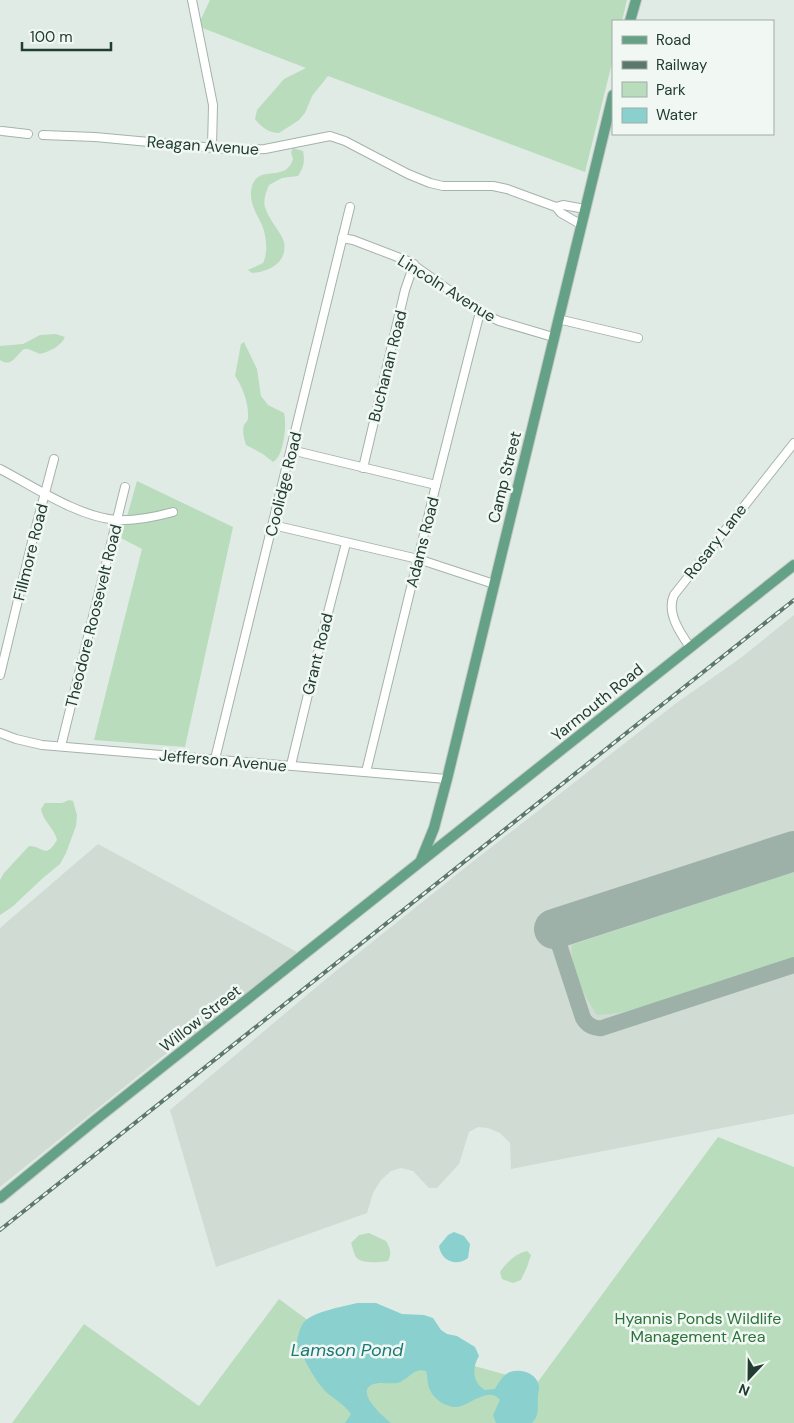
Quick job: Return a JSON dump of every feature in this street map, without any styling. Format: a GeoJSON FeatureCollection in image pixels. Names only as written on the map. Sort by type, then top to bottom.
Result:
{"type":"FeatureCollection","features":[{"type":"Feature","properties":{"kind":"main road"},"geometry":{"type":"LineString","coordinates":[[630,20],[636,0]]}},
{"type":"Feature","properties":{"kind":"main road","name":"Camp Street"},"geometry":{"type":"LineString","coordinates":[[419,863],[434,828],[447,779],[580,224],[612,99]]}},
{"type":"Feature","properties":{"kind":"main road","name":"Yarmouth Road"},"geometry":{"type":"LineString","coordinates":[[419,863],[794,565]]}},
{"type":"Feature","properties":{"kind":"main road"},"geometry":{"type":"LineString","coordinates":[[434,828],[446,842]]}},
{"type":"Feature","properties":{"kind":"main road","name":"Willow Street"},"geometry":{"type":"LineString","coordinates":[[0,1198],[84,1128],[419,863]]}},
{"type":"Feature","properties":{"kind":"street"},"geometry":{"type":"LineString","coordinates":[[192,0],[213,105],[212,148]]}},
{"type":"Feature","properties":{"kind":"street"},"geometry":{"type":"LineString","coordinates":[[2,131],[28,134]]}},
{"type":"Feature","properties":{"kind":"street","name":"Reagan Avenue"},"geometry":{"type":"LineString","coordinates":[[43,135],[95,137],[236,150],[265,149],[330,136],[346,141],[408,174],[430,183],[444,186],[493,186],[507,188],[556,207],[561,213],[580,224]]}},
{"type":"Feature","properties":{"kind":"street","name":"Reagan Avenue"},"geometry":{"type":"LineString","coordinates":[[556,207],[563,205],[584,209]]}},
{"type":"Feature","properties":{"kind":"street","name":"Coolidge Road"},"geometry":{"type":"LineString","coordinates":[[215,760],[350,208]]}},
{"type":"Feature","properties":{"kind":"street","name":"Lincoln Avenue"},"geometry":{"type":"LineString","coordinates":[[342,238],[395,255],[414,264],[480,312],[499,321],[553,337]]}},
{"type":"Feature","properties":{"kind":"street","name":"Buchanan Road"},"geometry":{"type":"LineString","coordinates":[[363,468],[405,290],[414,264]]}},
{"type":"Feature","properties":{"kind":"street","name":"Adams Road"},"geometry":{"type":"LineString","coordinates":[[366,772],[480,312]]}},
{"type":"Feature","properties":{"kind":"street"},"geometry":{"type":"LineString","coordinates":[[558,319],[638,338]]}},
{"type":"Feature","properties":{"kind":"street","name":"Rosary Lane"},"geometry":{"type":"LineString","coordinates":[[690,647],[672,615],[670,607],[674,595],[794,443]]}},
{"type":"Feature","properties":{"kind":"street"},"geometry":{"type":"LineString","coordinates":[[292,450],[436,485]]}},
{"type":"Feature","properties":{"kind":"street","name":"Fillmore Road"},"geometry":{"type":"LineString","coordinates":[[0,675],[4,643],[54,459]]}},
{"type":"Feature","properties":{"kind":"street"},"geometry":{"type":"LineString","coordinates":[[0,469],[80,510],[116,520],[148,518],[173,512]]}},
{"type":"Feature","properties":{"kind":"street","name":"Theodore Roosevelt Road"},"geometry":{"type":"LineString","coordinates":[[61,746],[125,487]]}},
{"type":"Feature","properties":{"kind":"street"},"geometry":{"type":"LineString","coordinates":[[273,525],[418,560],[494,584]]}},
{"type":"Feature","properties":{"kind":"street","name":"Grant Road"},"geometry":{"type":"LineString","coordinates":[[291,765],[346,543]]}},
{"type":"Feature","properties":{"kind":"street","name":"Jefferson Avenue"},"geometry":{"type":"LineString","coordinates":[[0,733],[28,742],[61,746],[447,779]]}},
{"type":"Feature","properties":{"kind":"shaded area"},"geometry":{"type":"Polygon","coordinates":[[[794,615],[794,1114],[511,1169],[510,1143],[500,1133],[488,1128],[478,1127],[469,1132],[459,1164],[437,1188],[429,1188],[413,1171],[401,1168],[391,1171],[381,1180],[373,1193],[367,1213],[216,1267],[170,1110],[326,979],[471,863],[675,704],[742,657],[794,615]]]}},
{"type":"Feature","properties":{"kind":"shaded area"},"geometry":{"type":"Polygon","coordinates":[[[98,844],[297,952],[187,1043],[183,1040],[0,1187],[0,928],[98,844]]]}},
{"type":"Feature","properties":{"kind":"green space"},"geometry":{"type":"Polygon","coordinates":[[[210,0],[627,0],[622,20],[612,20],[612,63],[585,172],[328,76],[312,96],[305,113],[299,120],[279,133],[269,131],[255,119],[257,110],[284,79],[306,68],[200,27],[200,21],[210,0]]]}},
{"type":"Feature","properties":{"kind":"green space"},"geometry":{"type":"Polygon","coordinates":[[[293,148],[303,151],[304,164],[300,173],[298,176],[282,178],[269,185],[264,204],[284,242],[283,256],[276,265],[264,271],[252,273],[248,270],[263,263],[266,242],[262,225],[253,207],[251,191],[258,177],[284,171],[289,167],[293,159],[291,152],[293,148]]]}},
{"type":"Feature","properties":{"kind":"green space"},"geometry":{"type":"Polygon","coordinates":[[[56,334],[65,337],[58,346],[51,350],[40,354],[24,349],[11,362],[0,360],[0,346],[23,344],[40,335],[56,334]]]}},
{"type":"Feature","properties":{"kind":"green space"},"geometry":{"type":"Polygon","coordinates":[[[244,342],[257,369],[261,396],[268,405],[284,413],[285,432],[282,447],[277,459],[273,462],[246,445],[243,433],[244,425],[248,418],[248,408],[243,391],[235,376],[241,344],[244,342]]]}},
{"type":"Feature","properties":{"kind":"green space"},"geometry":{"type":"Polygon","coordinates":[[[137,481],[233,527],[185,747],[94,740],[142,549],[121,538],[137,481]]]}},
{"type":"Feature","properties":{"kind":"green space"},"geometry":{"type":"Polygon","coordinates":[[[69,800],[73,801],[77,815],[76,826],[60,864],[12,907],[0,915],[0,880],[4,873],[29,846],[47,851],[57,840],[41,809],[45,803],[62,803],[69,800]]]}},
{"type":"Feature","properties":{"kind":"green space"},"geometry":{"type":"Polygon","coordinates":[[[794,872],[794,957],[648,1005],[619,1013],[597,1015],[578,982],[573,963],[572,945],[794,872]]]}},
{"type":"Feature","properties":{"kind":"green space","name":"Hyannis Ponds Wildlife Management Area"},"geometry":{"type":"Polygon","coordinates":[[[718,1137],[794,1167],[794,1423],[12,1423],[84,1324],[199,1406],[279,1299],[309,1321],[537,1383],[718,1137]]]}},
{"type":"Feature","properties":{"kind":"green space"},"geometry":{"type":"Polygon","coordinates":[[[369,1233],[386,1241],[390,1251],[388,1261],[368,1262],[357,1258],[351,1243],[359,1235],[369,1233]]]}},
{"type":"Feature","properties":{"kind":"green space"},"geometry":{"type":"Polygon","coordinates":[[[527,1251],[531,1255],[521,1280],[513,1283],[502,1279],[500,1272],[505,1265],[515,1256],[527,1251]]]}},
{"type":"Feature","properties":{"kind":"water"},"geometry":{"type":"Polygon","coordinates":[[[454,1232],[464,1236],[470,1244],[468,1258],[459,1262],[446,1259],[439,1246],[448,1235],[454,1232]]]}},
{"type":"Feature","properties":{"kind":"water","name":"Lamson Pond"},"geometry":{"type":"Polygon","coordinates":[[[357,1303],[376,1303],[402,1314],[424,1315],[433,1318],[441,1330],[447,1334],[457,1336],[475,1347],[479,1356],[474,1374],[478,1383],[485,1390],[495,1389],[503,1377],[510,1372],[523,1371],[532,1375],[539,1386],[538,1411],[535,1420],[532,1423],[496,1423],[493,1415],[500,1400],[490,1395],[456,1407],[444,1404],[432,1393],[428,1385],[426,1371],[422,1370],[399,1382],[377,1383],[368,1387],[368,1397],[372,1404],[391,1423],[345,1423],[351,1414],[320,1386],[296,1345],[301,1327],[309,1318],[321,1312],[357,1303]]]}},
{"type":"Feature","properties":{"kind":"taxiway"},"geometry":{"type":"LineString","coordinates":[[554,929],[583,1018],[589,1025],[596,1028],[602,1028],[794,965]]}},
{"type":"Feature","properties":{"kind":"runway"},"geometry":{"type":"LineString","coordinates":[[554,929],[794,851]]}},
{"type":"Feature","properties":{"kind":"railway"},"geometry":{"type":"LineString","coordinates":[[0,1230],[794,600]]}}]}
